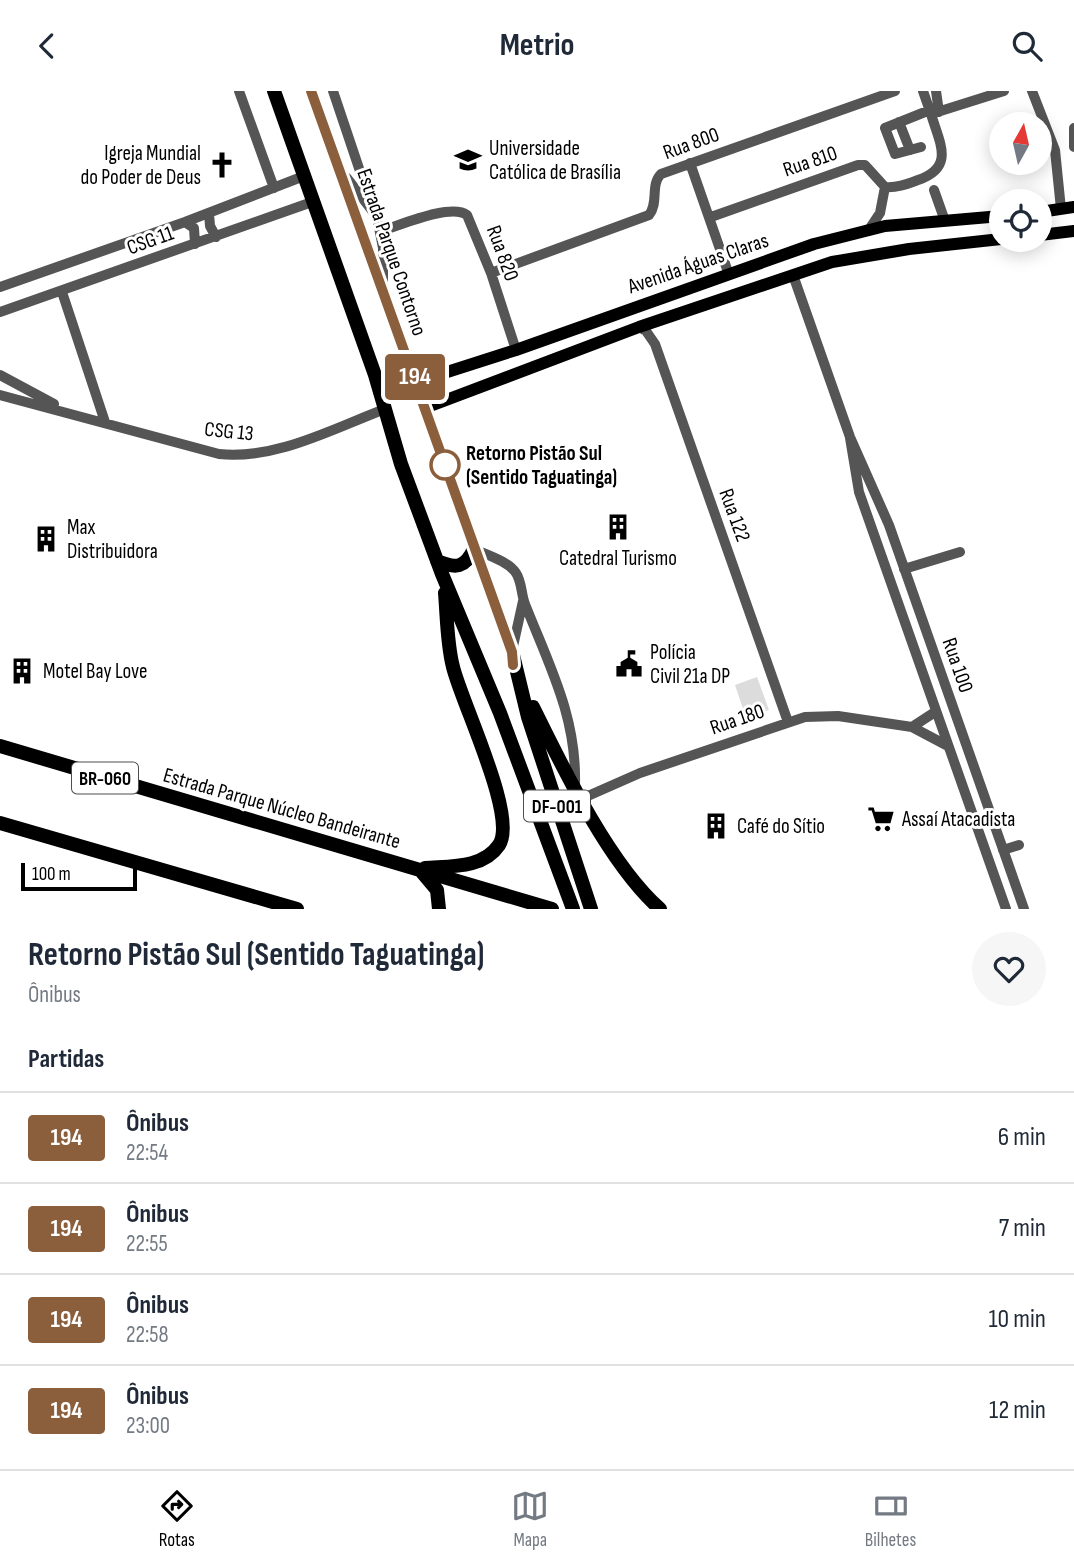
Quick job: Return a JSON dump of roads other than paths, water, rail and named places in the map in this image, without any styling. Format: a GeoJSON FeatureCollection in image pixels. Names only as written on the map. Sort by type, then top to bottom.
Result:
{"type":"FeatureCollection","features":[{"type":"Feature","properties":{"kind":"highway","name":"DF-001"},"geometry":{"type":"LineString","coordinates":[[274,91],[440,568],[500,713],[571,903]]}},
{"type":"Feature","properties":{"kind":"highway","name":"Estrada Parque Contorno"},"geometry":{"type":"LineString","coordinates":[[311,91],[512,658]]}},
{"type":"Feature","properties":{"kind":"highway"},"geometry":{"type":"LineString","coordinates":[[417,870],[460,866],[482,859],[497,848],[503,836],[500,803],[452,664],[440,568],[461,566],[474,549]]}},
{"type":"Feature","properties":{"kind":"highway","name":"DF-001"},"geometry":{"type":"LineString","coordinates":[[512,658],[589,904]]}},
{"type":"Feature","properties":{"kind":"highway"},"geometry":{"type":"LineString","coordinates":[[512,658],[578,794],[620,863],[660,909]]}},
{"type":"Feature","properties":{"kind":"highway","name":"Estrada Parque Núcleo Bandeirante"},"geometry":{"type":"LineString","coordinates":[[0,746],[552,909]]}},
{"type":"Feature","properties":{"kind":"highway"},"geometry":{"type":"LineString","coordinates":[[0,823],[297,909]]}},
{"type":"Feature","properties":{"kind":"highway"},"geometry":{"type":"LineString","coordinates":[[417,870],[434,885],[439,909]]}},
{"type":"Feature","properties":{"kind":"main road","name":"Avenida Águas Claras"},"geometry":{"type":"LineString","coordinates":[[416,382],[516,350],[728,272],[814,244],[869,230],[989,217]]}},
{"type":"Feature","properties":{"kind":"main road"},"geometry":{"type":"LineString","coordinates":[[908,225],[904,237],[909,249]]}},
{"type":"Feature","properties":{"kind":"main road"},"geometry":{"type":"LineString","coordinates":[[868,255],[873,240],[869,230]]}},
{"type":"Feature","properties":{"kind":"main road"},"geometry":{"type":"LineString","coordinates":[[1052,234],[1074,231]]}},
{"type":"Feature","properties":{"kind":"main road","name":"Avenida Águas Claras"},"geometry":{"type":"LineString","coordinates":[[425,408],[639,327],[793,275],[868,255],[989,240]]}},
{"type":"Feature","properties":{"kind":"main road"},"geometry":{"type":"LineString","coordinates":[[478,362],[485,385]]}},
{"type":"Feature","properties":{"kind":"street"},"geometry":{"type":"LineString","coordinates":[[239,91],[274,188]]}},
{"type":"Feature","properties":{"kind":"street"},"geometry":{"type":"LineString","coordinates":[[333,91],[382,231],[384,291]]}},
{"type":"Feature","properties":{"kind":"street","name":"Rua 800"},"geometry":{"type":"LineString","coordinates":[[491,273],[649,215],[653,209],[658,177],[690,163],[895,91]]}},
{"type":"Feature","properties":{"kind":"street"},"geometry":{"type":"LineString","coordinates":[[869,230],[880,213],[885,187],[918,180],[931,175],[941,166],[942,152],[934,112],[923,91]]}},
{"type":"Feature","properties":{"kind":"street"},"geometry":{"type":"LineString","coordinates":[[934,112],[936,91]]}},
{"type":"Feature","properties":{"kind":"street"},"geometry":{"type":"LineString","coordinates":[[965,91],[969,104]]}},
{"type":"Feature","properties":{"kind":"street"},"geometry":{"type":"LineString","coordinates":[[921,147],[893,153],[885,131],[887,127],[969,104],[1004,91]]}},
{"type":"Feature","properties":{"kind":"street"},"geometry":{"type":"LineString","coordinates":[[1032,91],[1055,150],[1068,208]]}},
{"type":"Feature","properties":{"kind":"street"},"geometry":{"type":"LineString","coordinates":[[899,122],[909,150]]}},
{"type":"Feature","properties":{"kind":"street"},"geometry":{"type":"LineString","coordinates":[[1055,150],[1073,145],[1074,128]]}},
{"type":"Feature","properties":{"kind":"street"},"geometry":{"type":"LineString","coordinates":[[690,163],[728,272]]}},
{"type":"Feature","properties":{"kind":"street","name":"Rua 810"},"geometry":{"type":"LineString","coordinates":[[711,217],[858,165],[865,165],[885,187]]}},
{"type":"Feature","properties":{"kind":"street"},"geometry":{"type":"LineString","coordinates":[[340,167],[355,192],[371,205]]}},
{"type":"Feature","properties":{"kind":"street"},"geometry":{"type":"LineString","coordinates":[[0,287],[185,222],[304,176]]}},
{"type":"Feature","properties":{"kind":"street"},"geometry":{"type":"LineString","coordinates":[[934,190],[945,221]]}},
{"type":"Feature","properties":{"kind":"street","name":"CSG 11"},"geometry":{"type":"LineString","coordinates":[[0,312],[312,202]]}},
{"type":"Feature","properties":{"kind":"street","name":"Rua 820"},"geometry":{"type":"LineString","coordinates":[[382,231],[447,211],[464,212],[470,219],[491,273],[516,350]]}},
{"type":"Feature","properties":{"kind":"street"},"geometry":{"type":"LineString","coordinates":[[209,213],[210,226],[216,237]]}},
{"type":"Feature","properties":{"kind":"street"},"geometry":{"type":"LineString","coordinates":[[185,222],[194,228],[195,244]]}},
{"type":"Feature","properties":{"kind":"street","name":"Rua 100"},"geometry":{"type":"LineString","coordinates":[[793,275],[850,437],[874,489],[914,596],[1024,909]]}},
{"type":"Feature","properties":{"kind":"street"},"geometry":{"type":"LineString","coordinates":[[62,292],[104,422]]}},
{"type":"Feature","properties":{"kind":"street","name":"Rua 122"},"geometry":{"type":"LineString","coordinates":[[639,327],[646,331],[655,344],[788,722]]}},
{"type":"Feature","properties":{"kind":"street"},"geometry":{"type":"LineString","coordinates":[[0,375],[66,411]]}},
{"type":"Feature","properties":{"kind":"street"},"geometry":{"type":"LineString","coordinates":[[0,395],[66,411]]}},
{"type":"Feature","properties":{"kind":"street","name":"CSG 13"},"geometry":{"type":"LineString","coordinates":[[66,411],[219,454],[253,456],[384,409]]}},
{"type":"Feature","properties":{"kind":"street","name":"Rua 100"},"geometry":{"type":"LineString","coordinates":[[850,437],[859,492],[895,601],[1006,909]]}},
{"type":"Feature","properties":{"kind":"street"},"geometry":{"type":"LineString","coordinates":[[474,549],[510,566],[517,573],[523,601],[551,663],[568,715],[578,794]]}},
{"type":"Feature","properties":{"kind":"street"},"geometry":{"type":"LineString","coordinates":[[904,569],[960,552]]}},
{"type":"Feature","properties":{"kind":"street"},"geometry":{"type":"LineString","coordinates":[[895,601],[914,596]]}},
{"type":"Feature","properties":{"kind":"street"},"geometry":{"type":"LineString","coordinates":[[512,658],[523,601]]}},
{"type":"Feature","properties":{"kind":"street"},"geometry":{"type":"LineString","coordinates":[[912,727],[935,712]]}},
{"type":"Feature","properties":{"kind":"street","name":"Rua 180"},"geometry":{"type":"LineString","coordinates":[[578,794],[788,722],[817,716],[838,716],[912,727],[930,734],[946,745]]}},
{"type":"Feature","properties":{"kind":"street"},"geometry":{"type":"LineString","coordinates":[[956,769],[972,764]]}},
{"type":"Feature","properties":{"kind":"street"},"geometry":{"type":"LineString","coordinates":[[1003,850],[1019,845]]}},
{"type":"Feature","properties":{"kind":"place","name":"Universidade Católica de Brasília"},"geometry":{"type":"Point","coordinates":[468,160]}},
{"type":"Feature","properties":{"kind":"place","name":"Igreja Mundial do Poder de Deus"},"geometry":{"type":"Point","coordinates":[222,165]}},
{"type":"Feature","properties":{"kind":"place","name":"Retorno Pistão Sul (Sentido Taguatinga)"},"geometry":{"type":"Point","coordinates":[445,465]}},
{"type":"Feature","properties":{"kind":"place","name":"Catedral Turismo"},"geometry":{"type":"Point","coordinates":[618,527]}},
{"type":"Feature","properties":{"kind":"place","name":"Max Distribuidora"},"geometry":{"type":"Point","coordinates":[46,539]}},
{"type":"Feature","properties":{"kind":"place","name":"Polícia Civil 21a DP"},"geometry":{"type":"Point","coordinates":[629,664]}},
{"type":"Feature","properties":{"kind":"place","name":"Motel Bay Love"},"geometry":{"type":"Point","coordinates":[22,671]}},
{"type":"Feature","properties":{"kind":"place","name":"Assaí Atacadista"},"geometry":{"type":"Point","coordinates":[881,819]}},
{"type":"Feature","properties":{"kind":"place","name":"Café do Sítio"},"geometry":{"type":"Point","coordinates":[716,826]}}]}
